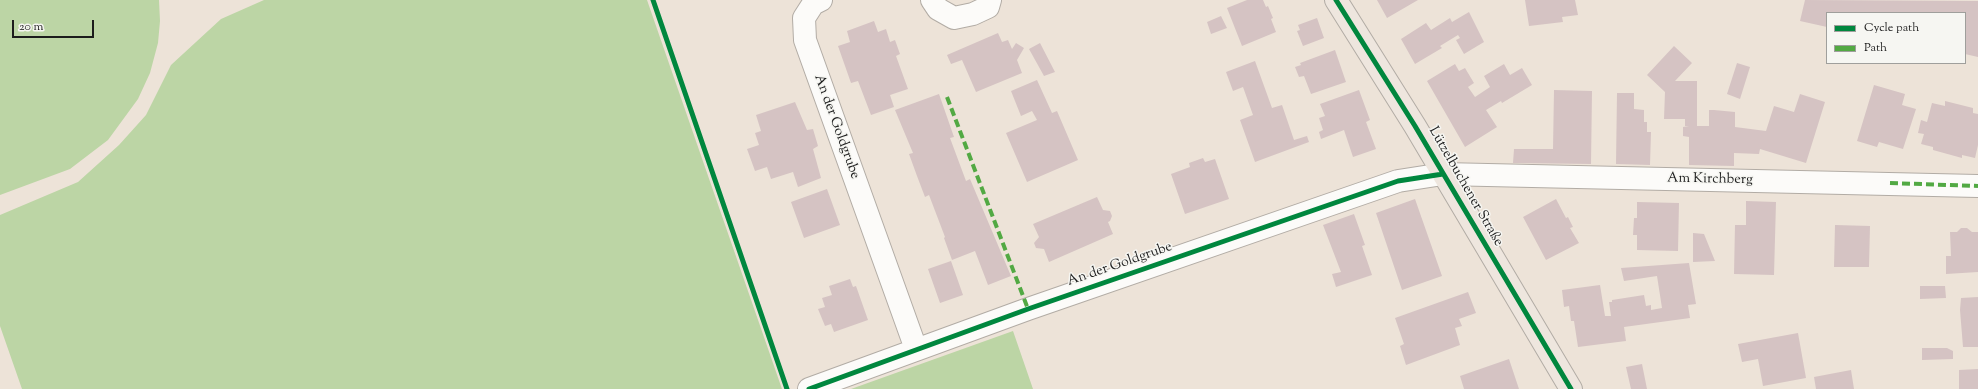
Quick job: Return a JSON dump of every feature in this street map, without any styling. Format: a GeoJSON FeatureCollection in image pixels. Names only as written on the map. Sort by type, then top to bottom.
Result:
{"type":"FeatureCollection","features":[{"type":"Feature","properties":{"kind":"main road","name":"Lützelbuchener Straße"},"geometry":{"type":"LineString","coordinates":[[1336,0],[1415,126],[1571,389]]}},
{"type":"Feature","properties":{"kind":"street","name":"An der Goldgrube"},"geometry":{"type":"LineString","coordinates":[[821,0],[813,4],[804,18],[805,40],[916,349]]}},
{"type":"Feature","properties":{"kind":"street"},"geometry":{"type":"LineString","coordinates":[[932,0],[938,9],[954,18],[973,14],[988,6],[990,0]]}},
{"type":"Feature","properties":{"kind":"street","name":"An der Goldgrube"},"geometry":{"type":"LineString","coordinates":[[809,389],[916,349],[1398,181],[1443,174]]}},
{"type":"Feature","properties":{"kind":"street","name":"Am Kirchberg"},"geometry":{"type":"LineString","coordinates":[[1443,174],[1978,186]]}},
{"type":"Feature","properties":{"kind":"green space"},"geometry":{"type":"Polygon","coordinates":[[[0,0],[159,0],[160,21],[158,43],[150,73],[138,99],[108,140],[70,169],[0,195],[0,0]]]}},
{"type":"Feature","properties":{"kind":"green space"},"geometry":{"type":"Polygon","coordinates":[[[264,0],[647,0],[782,389],[22,389],[0,326],[0,215],[78,182],[119,145],[146,115],[171,65],[221,19],[264,0]]]}},
{"type":"Feature","properties":{"kind":"green space"},"geometry":{"type":"Polygon","coordinates":[[[1013,331],[1033,389],[851,389],[1013,331]]]}},
{"type":"Feature","properties":{"kind":"building"},"geometry":{"type":"Polygon","coordinates":[[[1247,0],[1263,0],[1266,7],[1268,6],[1273,18],[1271,19],[1276,32],[1242,46],[1227,8],[1247,0]]]}},
{"type":"Feature","properties":{"kind":"building"},"geometry":{"type":"Polygon","coordinates":[[[1377,0],[1418,0],[1387,18],[1377,0]]]}},
{"type":"Feature","properties":{"kind":"building"},"geometry":{"type":"Polygon","coordinates":[[[1525,0],[1575,0],[1578,15],[1562,17],[1563,22],[1529,26],[1525,0]]]}},
{"type":"Feature","properties":{"kind":"building"},"geometry":{"type":"Polygon","coordinates":[[[1805,0],[1978,1],[1978,57],[1966,54],[1966,12],[1826,12],[1826,27],[1800,21],[1805,0]]]}},
{"type":"Feature","properties":{"kind":"building"},"geometry":{"type":"Polygon","coordinates":[[[1469,12],[1484,42],[1464,54],[1456,40],[1460,38],[1458,35],[1440,46],[1442,48],[1415,64],[1401,39],[1426,23],[1431,30],[1450,18],[1452,22],[1469,12]]]}},
{"type":"Feature","properties":{"kind":"building"},"geometry":{"type":"Polygon","coordinates":[[[1221,16],[1227,28],[1211,34],[1207,22],[1221,16]]]}},
{"type":"Feature","properties":{"kind":"building"},"geometry":{"type":"Polygon","coordinates":[[[1317,18],[1324,38],[1303,46],[1297,31],[1300,30],[1298,25],[1317,18]]]}},
{"type":"Feature","properties":{"kind":"building"},"geometry":{"type":"Polygon","coordinates":[[[874,21],[878,32],[886,29],[890,42],[895,40],[900,54],[896,56],[908,89],[890,95],[894,107],[871,115],[858,81],[851,83],[838,46],[850,42],[847,31],[874,21]]]}},
{"type":"Feature","properties":{"kind":"building"},"geometry":{"type":"Polygon","coordinates":[[[998,33],[1002,42],[1008,40],[1012,49],[1016,43],[1024,48],[1017,60],[1022,73],[976,92],[962,60],[951,64],[947,55],[998,33]]]}},
{"type":"Feature","properties":{"kind":"building"},"geometry":{"type":"Polygon","coordinates":[[[1040,43],[1055,72],[1044,76],[1029,49],[1040,43]]]}},
{"type":"Feature","properties":{"kind":"building"},"geometry":{"type":"Polygon","coordinates":[[[1674,46],[1692,63],[1675,81],[1697,81],[1697,126],[1709,126],[1709,110],[1714,110],[1735,112],[1735,127],[1766,131],[1774,106],[1794,112],[1800,94],[1825,102],[1806,163],[1760,149],[1759,154],[1734,153],[1734,166],[1689,165],[1689,137],[1683,136],[1683,127],[1689,126],[1685,126],[1685,119],[1664,119],[1665,92],[1647,75],[1674,46]]]}},
{"type":"Feature","properties":{"kind":"building"},"geometry":{"type":"Polygon","coordinates":[[[1335,50],[1346,82],[1311,94],[1304,76],[1299,77],[1295,67],[1301,65],[1300,63],[1335,50]]]}},
{"type":"Feature","properties":{"kind":"building"},"geometry":{"type":"Polygon","coordinates":[[[1255,61],[1272,108],[1282,105],[1294,140],[1307,136],[1309,142],[1255,162],[1240,120],[1253,115],[1243,87],[1233,91],[1226,72],[1255,61]]]}},
{"type":"Feature","properties":{"kind":"building"},"geometry":{"type":"Polygon","coordinates":[[[1737,63],[1750,67],[1740,99],[1727,94],[1737,63]]]}},
{"type":"Feature","properties":{"kind":"building"},"geometry":{"type":"Polygon","coordinates":[[[1455,64],[1459,71],[1465,68],[1474,83],[1468,87],[1475,97],[1490,87],[1484,76],[1504,64],[1510,75],[1522,68],[1532,85],[1502,103],[1501,101],[1486,110],[1497,127],[1465,147],[1427,81],[1455,64]]]}},
{"type":"Feature","properties":{"kind":"building"},"geometry":{"type":"Polygon","coordinates":[[[1037,80],[1052,113],[1057,111],[1078,160],[1027,182],[1006,133],[1037,120],[1032,111],[1021,116],[1011,91],[1037,80]]]}},
{"type":"Feature","properties":{"kind":"building"},"geometry":{"type":"Polygon","coordinates":[[[1874,85],[1905,94],[1902,105],[1916,109],[1903,149],[1879,142],[1877,147],[1857,141],[1874,85]]]}},
{"type":"Feature","properties":{"kind":"building"},"geometry":{"type":"Polygon","coordinates":[[[1359,90],[1370,120],[1366,122],[1376,149],[1353,157],[1344,130],[1321,139],[1319,132],[1323,130],[1319,118],[1325,116],[1320,104],[1359,90]]]}},
{"type":"Feature","properties":{"kind":"building"},"geometry":{"type":"Polygon","coordinates":[[[1554,90],[1592,91],[1591,164],[1513,163],[1514,149],[1553,149],[1554,90]]]}},
{"type":"Feature","properties":{"kind":"building"},"geometry":{"type":"Polygon","coordinates":[[[1617,93],[1634,93],[1634,109],[1644,110],[1644,122],[1647,122],[1647,132],[1651,132],[1650,165],[1616,164],[1617,93]]]}},
{"type":"Feature","properties":{"kind":"building"},"geometry":{"type":"Polygon","coordinates":[[[939,94],[954,137],[950,138],[966,181],[970,179],[1011,276],[988,285],[975,251],[952,260],[929,195],[925,197],[917,176],[909,154],[913,153],[895,110],[939,94]]]}},
{"type":"Feature","properties":{"kind":"building"},"geometry":{"type":"Polygon","coordinates":[[[1945,101],[1973,108],[1973,113],[1978,114],[1978,145],[1975,158],[1962,155],[1962,158],[1933,150],[1933,147],[1921,144],[1924,134],[1918,133],[1921,120],[1927,122],[1932,103],[1945,106],[1945,101]]]}},
{"type":"Feature","properties":{"kind":"building"},"geometry":{"type":"Polygon","coordinates":[[[795,102],[807,130],[813,129],[818,146],[813,149],[821,178],[798,187],[793,172],[771,179],[767,167],[755,171],[747,149],[759,145],[755,133],[761,131],[756,115],[795,102]]]}},
{"type":"Feature","properties":{"kind":"building"},"geometry":{"type":"Polygon","coordinates":[[[1203,158],[1205,162],[1215,159],[1229,199],[1185,214],[1171,174],[1190,167],[1189,163],[1203,158]]]}},
{"type":"Feature","properties":{"kind":"building"},"geometry":{"type":"Polygon","coordinates":[[[827,189],[840,225],[804,238],[791,202],[827,189]]]}},
{"type":"Feature","properties":{"kind":"building"},"geometry":{"type":"Polygon","coordinates":[[[1097,197],[1103,210],[1110,211],[1112,216],[1108,222],[1113,234],[1049,262],[1044,249],[1036,248],[1034,243],[1039,237],[1033,224],[1097,197]]]}},
{"type":"Feature","properties":{"kind":"building"},"geometry":{"type":"Polygon","coordinates":[[[1415,199],[1442,276],[1402,290],[1376,213],[1415,199]]]}},
{"type":"Feature","properties":{"kind":"building"},"geometry":{"type":"Polygon","coordinates":[[[1556,199],[1566,218],[1568,217],[1573,227],[1570,228],[1579,243],[1546,260],[1523,217],[1556,199]]]}},
{"type":"Feature","properties":{"kind":"building"},"geometry":{"type":"Polygon","coordinates":[[[1746,201],[1776,202],[1774,275],[1734,274],[1735,225],[1746,225],[1746,201]]]}},
{"type":"Feature","properties":{"kind":"building"},"geometry":{"type":"Polygon","coordinates":[[[1637,202],[1679,203],[1678,251],[1637,250],[1637,235],[1633,235],[1634,218],[1637,218],[1637,202]]]}},
{"type":"Feature","properties":{"kind":"building"},"geometry":{"type":"Polygon","coordinates":[[[1354,214],[1365,245],[1362,246],[1372,275],[1336,287],[1332,274],[1341,272],[1323,225],[1354,214]]]}},
{"type":"Feature","properties":{"kind":"building"},"geometry":{"type":"Polygon","coordinates":[[[1835,225],[1870,226],[1869,267],[1834,267],[1835,225]]]}},
{"type":"Feature","properties":{"kind":"building"},"geometry":{"type":"Polygon","coordinates":[[[1961,228],[1967,228],[1972,232],[1978,232],[1978,272],[1946,274],[1946,256],[1951,256],[1950,232],[1957,232],[1961,228]]]}},
{"type":"Feature","properties":{"kind":"building"},"geometry":{"type":"Polygon","coordinates":[[[1693,233],[1704,234],[1715,261],[1693,262],[1693,233]]]}},
{"type":"Feature","properties":{"kind":"building"},"geometry":{"type":"Polygon","coordinates":[[[951,261],[963,295],[940,303],[928,269],[951,261]]]}},
{"type":"Feature","properties":{"kind":"building"},"geometry":{"type":"Polygon","coordinates":[[[1689,263],[1696,304],[1688,305],[1690,318],[1624,327],[1626,341],[1578,347],[1574,321],[1571,321],[1569,306],[1564,307],[1562,290],[1600,285],[1605,316],[1611,316],[1609,302],[1612,302],[1612,300],[1644,295],[1646,306],[1651,305],[1651,310],[1662,308],[1657,276],[1624,281],[1621,268],[1689,263]]]}},
{"type":"Feature","properties":{"kind":"building"},"geometry":{"type":"Polygon","coordinates":[[[850,279],[853,287],[856,286],[868,320],[834,332],[831,324],[825,326],[818,309],[825,307],[822,298],[832,295],[829,286],[850,279]]]}},
{"type":"Feature","properties":{"kind":"building"},"geometry":{"type":"Polygon","coordinates":[[[1920,286],[1945,286],[1946,298],[1920,299],[1920,286]]]}},
{"type":"Feature","properties":{"kind":"building"},"geometry":{"type":"Polygon","coordinates":[[[1468,292],[1476,313],[1459,319],[1462,326],[1455,328],[1460,345],[1406,365],[1400,346],[1404,344],[1395,318],[1468,292]]]}},
{"type":"Feature","properties":{"kind":"building"},"geometry":{"type":"Polygon","coordinates":[[[1978,297],[1978,347],[1963,347],[1960,310],[1961,298],[1978,297]]]}},
{"type":"Feature","properties":{"kind":"building"},"geometry":{"type":"Polygon","coordinates":[[[1798,333],[1806,378],[1763,386],[1758,359],[1742,362],[1738,344],[1798,333]]]}},
{"type":"Feature","properties":{"kind":"building"},"geometry":{"type":"Polygon","coordinates":[[[1922,348],[1947,348],[1953,351],[1953,359],[1922,360],[1922,348]]]}},
{"type":"Feature","properties":{"kind":"building"},"geometry":{"type":"Polygon","coordinates":[[[1509,359],[1519,389],[1464,389],[1460,376],[1509,359]]]}},
{"type":"Feature","properties":{"kind":"building"},"geometry":{"type":"Polygon","coordinates":[[[1642,364],[1647,389],[1631,389],[1626,367],[1642,364]]]}},
{"type":"Feature","properties":{"kind":"building"},"geometry":{"type":"Polygon","coordinates":[[[1978,369],[1978,389],[1959,389],[1959,370],[1978,369]]]}},
{"type":"Feature","properties":{"kind":"building"},"geometry":{"type":"Polygon","coordinates":[[[1851,370],[1854,389],[1816,389],[1814,377],[1851,370]]]}},
{"type":"Feature","properties":{"kind":"marked path"},"geometry":{"type":"LineString","coordinates":[[947,97],[1028,309]]}},
{"type":"Feature","properties":{"kind":"marked path"},"geometry":{"type":"LineString","coordinates":[[1890,183],[1978,186]]}},
{"type":"Feature","properties":{"kind":"cycle path"},"geometry":{"type":"LineString","coordinates":[[653,0],[787,389]]}},
{"type":"Feature","properties":{"kind":"cycle path"},"geometry":{"type":"LineString","coordinates":[[1336,0],[1415,126],[1571,389]]}},
{"type":"Feature","properties":{"kind":"cycle path"},"geometry":{"type":"LineString","coordinates":[[809,389],[1028,309],[1398,181],[1443,174]]}}]}
